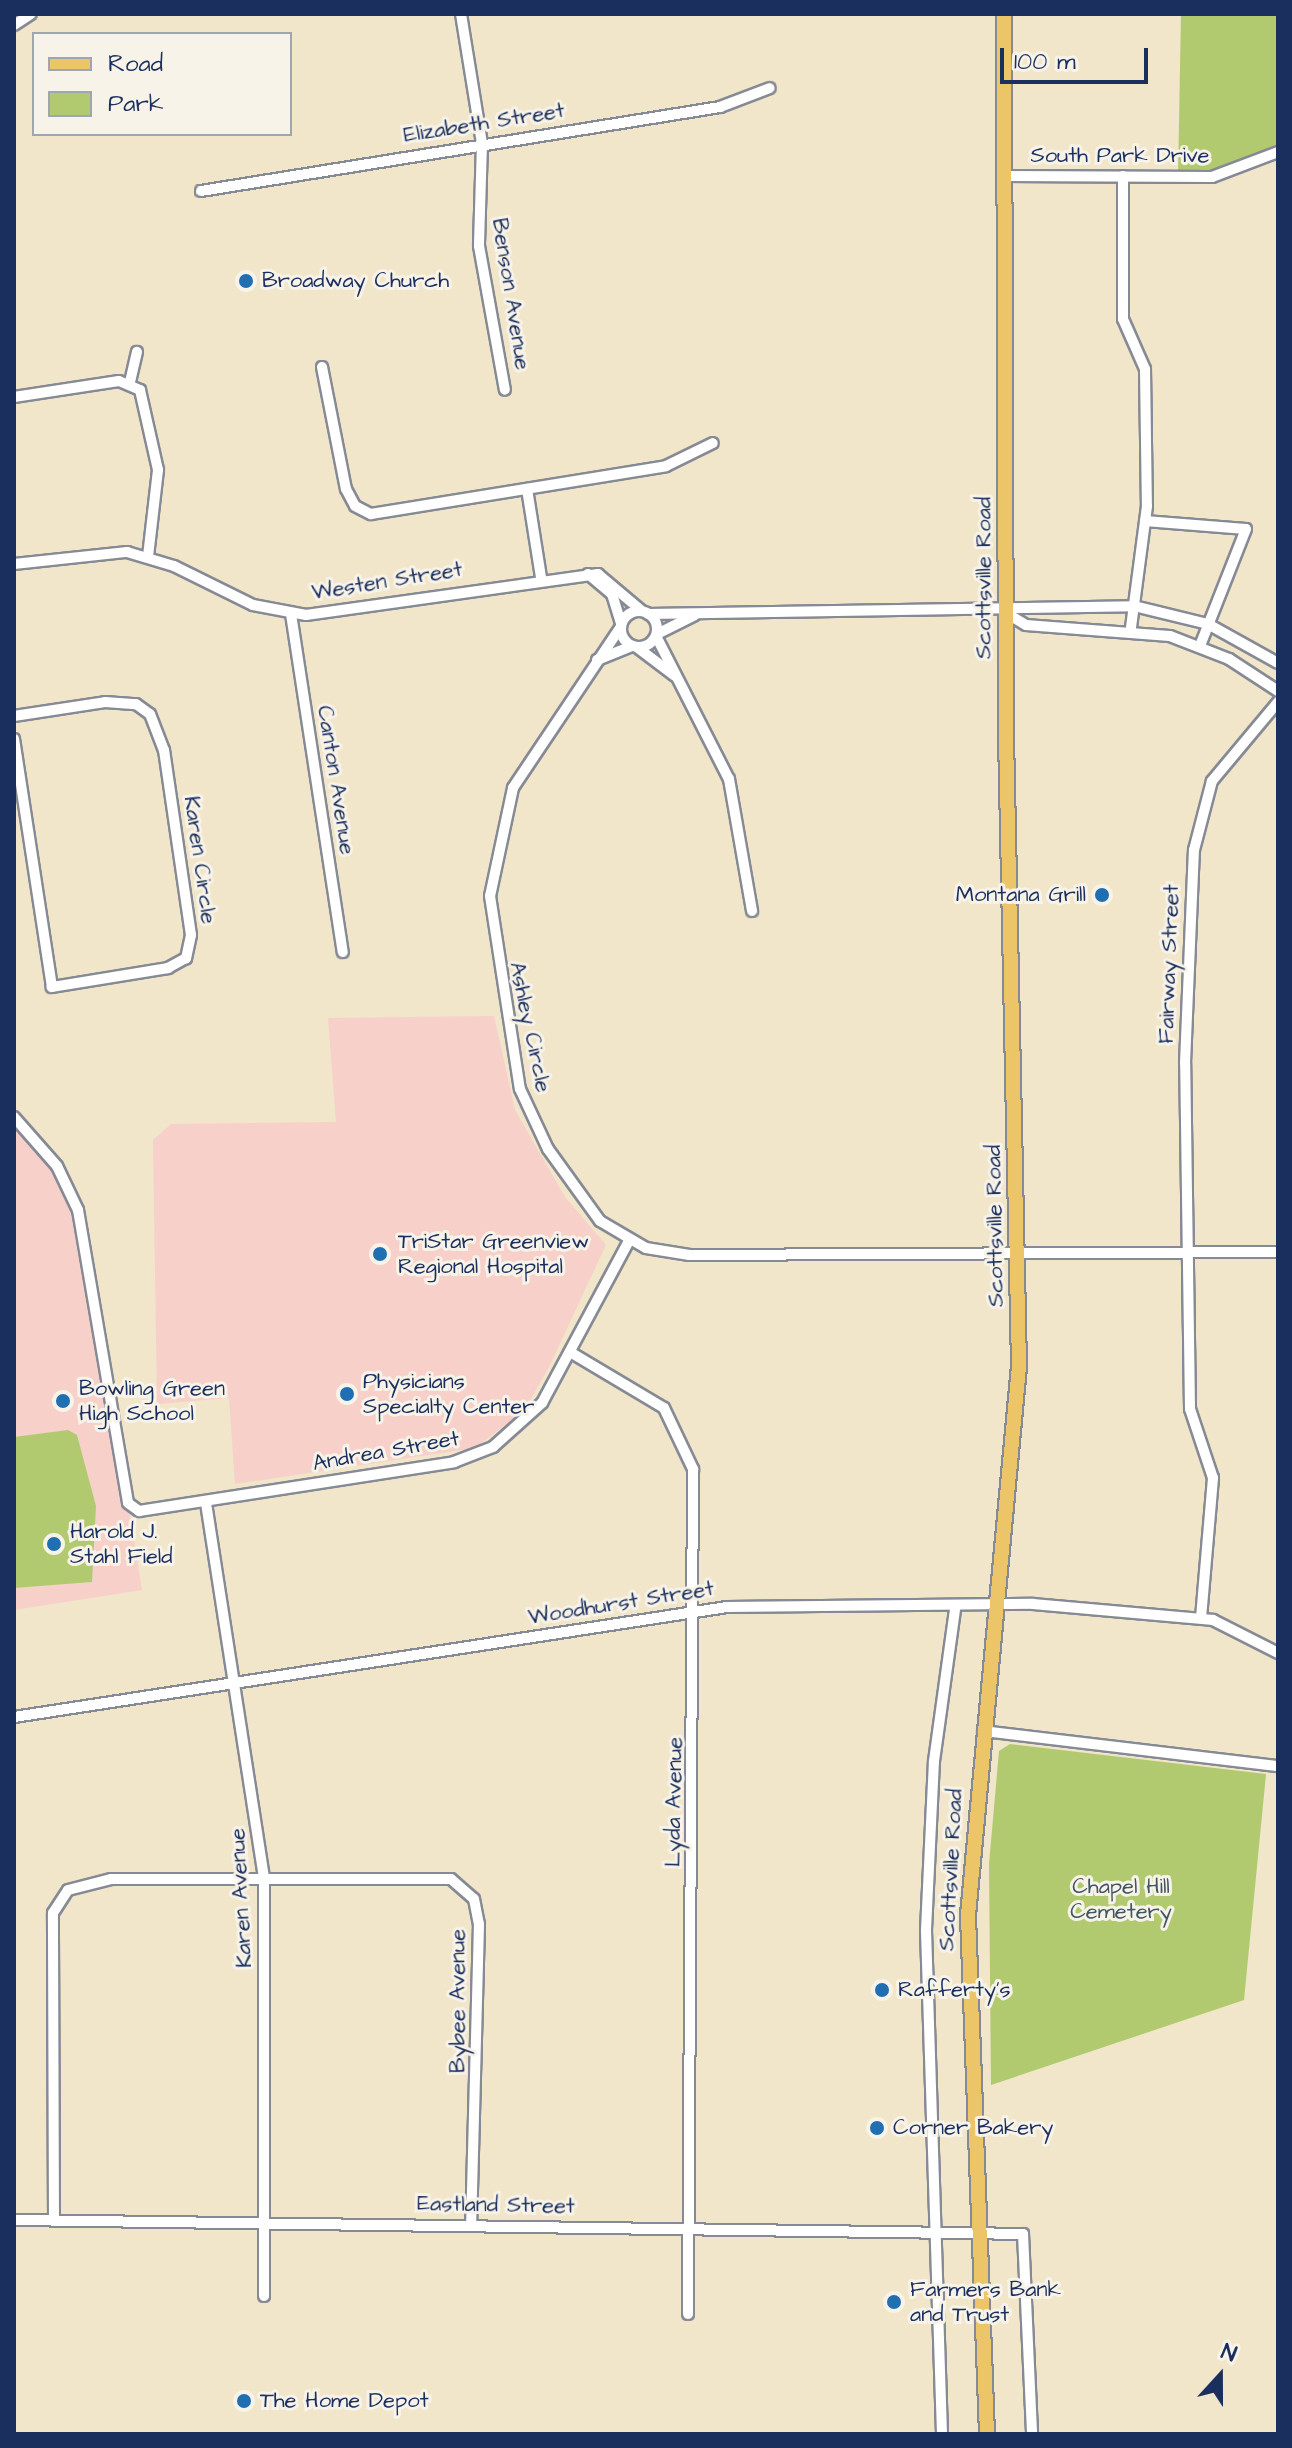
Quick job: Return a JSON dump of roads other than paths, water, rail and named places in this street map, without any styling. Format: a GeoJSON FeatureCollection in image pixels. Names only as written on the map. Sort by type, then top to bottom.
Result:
{"type":"FeatureCollection","features":[{"type":"Feature","properties":{"kind":"main road","name":"Scottsville Road"},"geometry":{"type":"LineString","coordinates":[[987,2434],[977,2231],[968,1915],[983,1731],[1017,1425],[1018,1255],[1006,613],[1004,14]]}},
{"type":"Feature","properties":{"kind":"street"},"geometry":{"type":"LineString","coordinates":[[14,25],[31,14]]}},
{"type":"Feature","properties":{"kind":"street","name":"Benson Avenue"},"geometry":{"type":"LineString","coordinates":[[461,14],[482,143],[479,246],[505,390]]}},
{"type":"Feature","properties":{"kind":"street","name":"Elizabeth Street"},"geometry":{"type":"LineString","coordinates":[[201,191],[482,143],[720,107],[770,88]]}},
{"type":"Feature","properties":{"kind":"street","name":"South Park Drive"},"geometry":{"type":"LineString","coordinates":[[1005,176],[1212,177],[1278,152]]}},
{"type":"Feature","properties":{"kind":"street"},"geometry":{"type":"LineString","coordinates":[[1123,176],[1123,319],[1145,369],[1145,521],[1131,628]]}},
{"type":"Feature","properties":{"kind":"street"},"geometry":{"type":"LineString","coordinates":[[137,352],[130,382],[147,406],[158,470],[148,556]]}},
{"type":"Feature","properties":{"kind":"street"},"geometry":{"type":"LineString","coordinates":[[322,367],[346,489],[358,509],[382,514],[666,466],[713,443]]}},
{"type":"Feature","properties":{"kind":"street"},"geometry":{"type":"LineString","coordinates":[[14,397],[130,382]]}},
{"type":"Feature","properties":{"kind":"street"},"geometry":{"type":"LineString","coordinates":[[527,489],[541,577]]}},
{"type":"Feature","properties":{"kind":"street"},"geometry":{"type":"LineString","coordinates":[[1145,521],[1246,529],[1200,646]]}},
{"type":"Feature","properties":{"kind":"street","name":"Westen Street"},"geometry":{"type":"LineString","coordinates":[[14,564],[112,551],[148,556],[253,605],[291,614],[541,577],[588,574]]}},
{"type":"Feature","properties":{"kind":"street"},"geometry":{"type":"LineString","coordinates":[[588,574],[609,579],[645,613],[729,779],[752,911]]}},
{"type":"Feature","properties":{"kind":"street"},"geometry":{"type":"LineString","coordinates":[[588,574],[612,594],[621,626],[635,647],[675,676]]}},
{"type":"Feature","properties":{"kind":"street"},"geometry":{"type":"LineString","coordinates":[[621,626],[645,613],[1006,613],[1025,603],[1134,606],[1208,624],[1278,663]]}},
{"type":"Feature","properties":{"kind":"street"},"geometry":{"type":"LineString","coordinates":[[1006,613],[1026,625],[1131,628],[1200,646],[1278,691]]}},
{"type":"Feature","properties":{"kind":"street","name":"Canton Avenue"},"geometry":{"type":"LineString","coordinates":[[291,614],[343,952]]}},
{"type":"Feature","properties":{"kind":"street"},"geometry":{"type":"LineString","coordinates":[[595,661],[635,647],[697,614]]}},
{"type":"Feature","properties":{"kind":"street","name":"Ashley Circle"},"geometry":{"type":"LineString","coordinates":[[621,626],[513,788],[490,896],[506,1026],[526,1105],[590,1211],[629,1241],[689,1255],[1278,1252]]}},
{"type":"Feature","properties":{"kind":"street","name":"Karen Circle"},"geometry":{"type":"LineString","coordinates":[[14,716],[105,702],[136,704],[150,714],[164,750],[191,939],[186,958],[168,968],[52,987],[14,739]]}},
{"type":"Feature","properties":{"kind":"street","name":"Fairway Street"},"geometry":{"type":"LineString","coordinates":[[1201,1618],[1212,1464],[1190,1409],[1185,1063],[1198,818],[1212,781],[1278,702]]}},
{"type":"Feature","properties":{"kind":"street","name":"Andrea Street"},"geometry":{"type":"LineString","coordinates":[[14,1117],[57,1166],[78,1210],[132,1509],[206,1503],[481,1453],[534,1414],[629,1241]]}},
{"type":"Feature","properties":{"kind":"street","name":"Lyda Avenue"},"geometry":{"type":"LineString","coordinates":[[570,1352],[645,1393],[683,1434],[695,1484],[697,1609],[688,2314]]}},
{"type":"Feature","properties":{"kind":"street","name":"Karen Avenue"},"geometry":{"type":"LineString","coordinates":[[206,1503],[264,1879],[264,2296]]}},
{"type":"Feature","properties":{"kind":"street","name":"Woodhurst Street"},"geometry":{"type":"LineString","coordinates":[[14,1717],[697,1609],[955,1609],[999,1605],[1201,1618],[1248,1632],[1278,1653]]}},
{"type":"Feature","properties":{"kind":"street"},"geometry":{"type":"LineString","coordinates":[[942,2434],[932,2230],[929,1855],[955,1609]]}},
{"type":"Feature","properties":{"kind":"street"},"geometry":{"type":"LineString","coordinates":[[983,1731],[1278,1766]]}},
{"type":"Feature","properties":{"kind":"street","name":"Bybee Avenue"},"geometry":{"type":"LineString","coordinates":[[54,2221],[53,1913],[59,1898],[97,1879],[451,1879],[474,1899],[479,1996],[471,2225]]}},
{"type":"Feature","properties":{"kind":"street","name":"Eastland Street"},"geometry":{"type":"LineString","coordinates":[[14,2220],[932,2230],[1023,2234],[1032,2434]]}},
{"type":"Feature","properties":{"kind":"place","name":"Broadway Church"},"geometry":{"type":"Point","coordinates":[246,281]}},
{"type":"Feature","properties":{"kind":"place","name":"Montana Grill"},"geometry":{"type":"Point","coordinates":[1102,895]}},
{"type":"Feature","properties":{"kind":"place","name":"TriStar Greenview Regional Hospital"},"geometry":{"type":"Point","coordinates":[380,1254]}},
{"type":"Feature","properties":{"kind":"place","name":"Physicians Specialty Center"},"geometry":{"type":"Point","coordinates":[347,1394]}},
{"type":"Feature","properties":{"kind":"place","name":"Bowling Green High School"},"geometry":{"type":"Point","coordinates":[63,1401]}},
{"type":"Feature","properties":{"kind":"place","name":"Harold J. Stahl Field"},"geometry":{"type":"Point","coordinates":[54,1544]}},
{"type":"Feature","properties":{"kind":"place","name":"Rafferty’s"},"geometry":{"type":"Point","coordinates":[882,1990]}},
{"type":"Feature","properties":{"kind":"place","name":"Corner Bakery"},"geometry":{"type":"Point","coordinates":[877,2128]}},
{"type":"Feature","properties":{"kind":"place","name":"Farmers Bank and Trust"},"geometry":{"type":"Point","coordinates":[894,2302]}},
{"type":"Feature","properties":{"kind":"place","name":"The Home Depot"},"geometry":{"type":"Point","coordinates":[244,2401]}},
{"type":"Feature","properties":{"kind":"park label","name":"Chapel Hill Cemetery"},"geometry":{"type":"Point","coordinates":[1121,1898]}}]}
